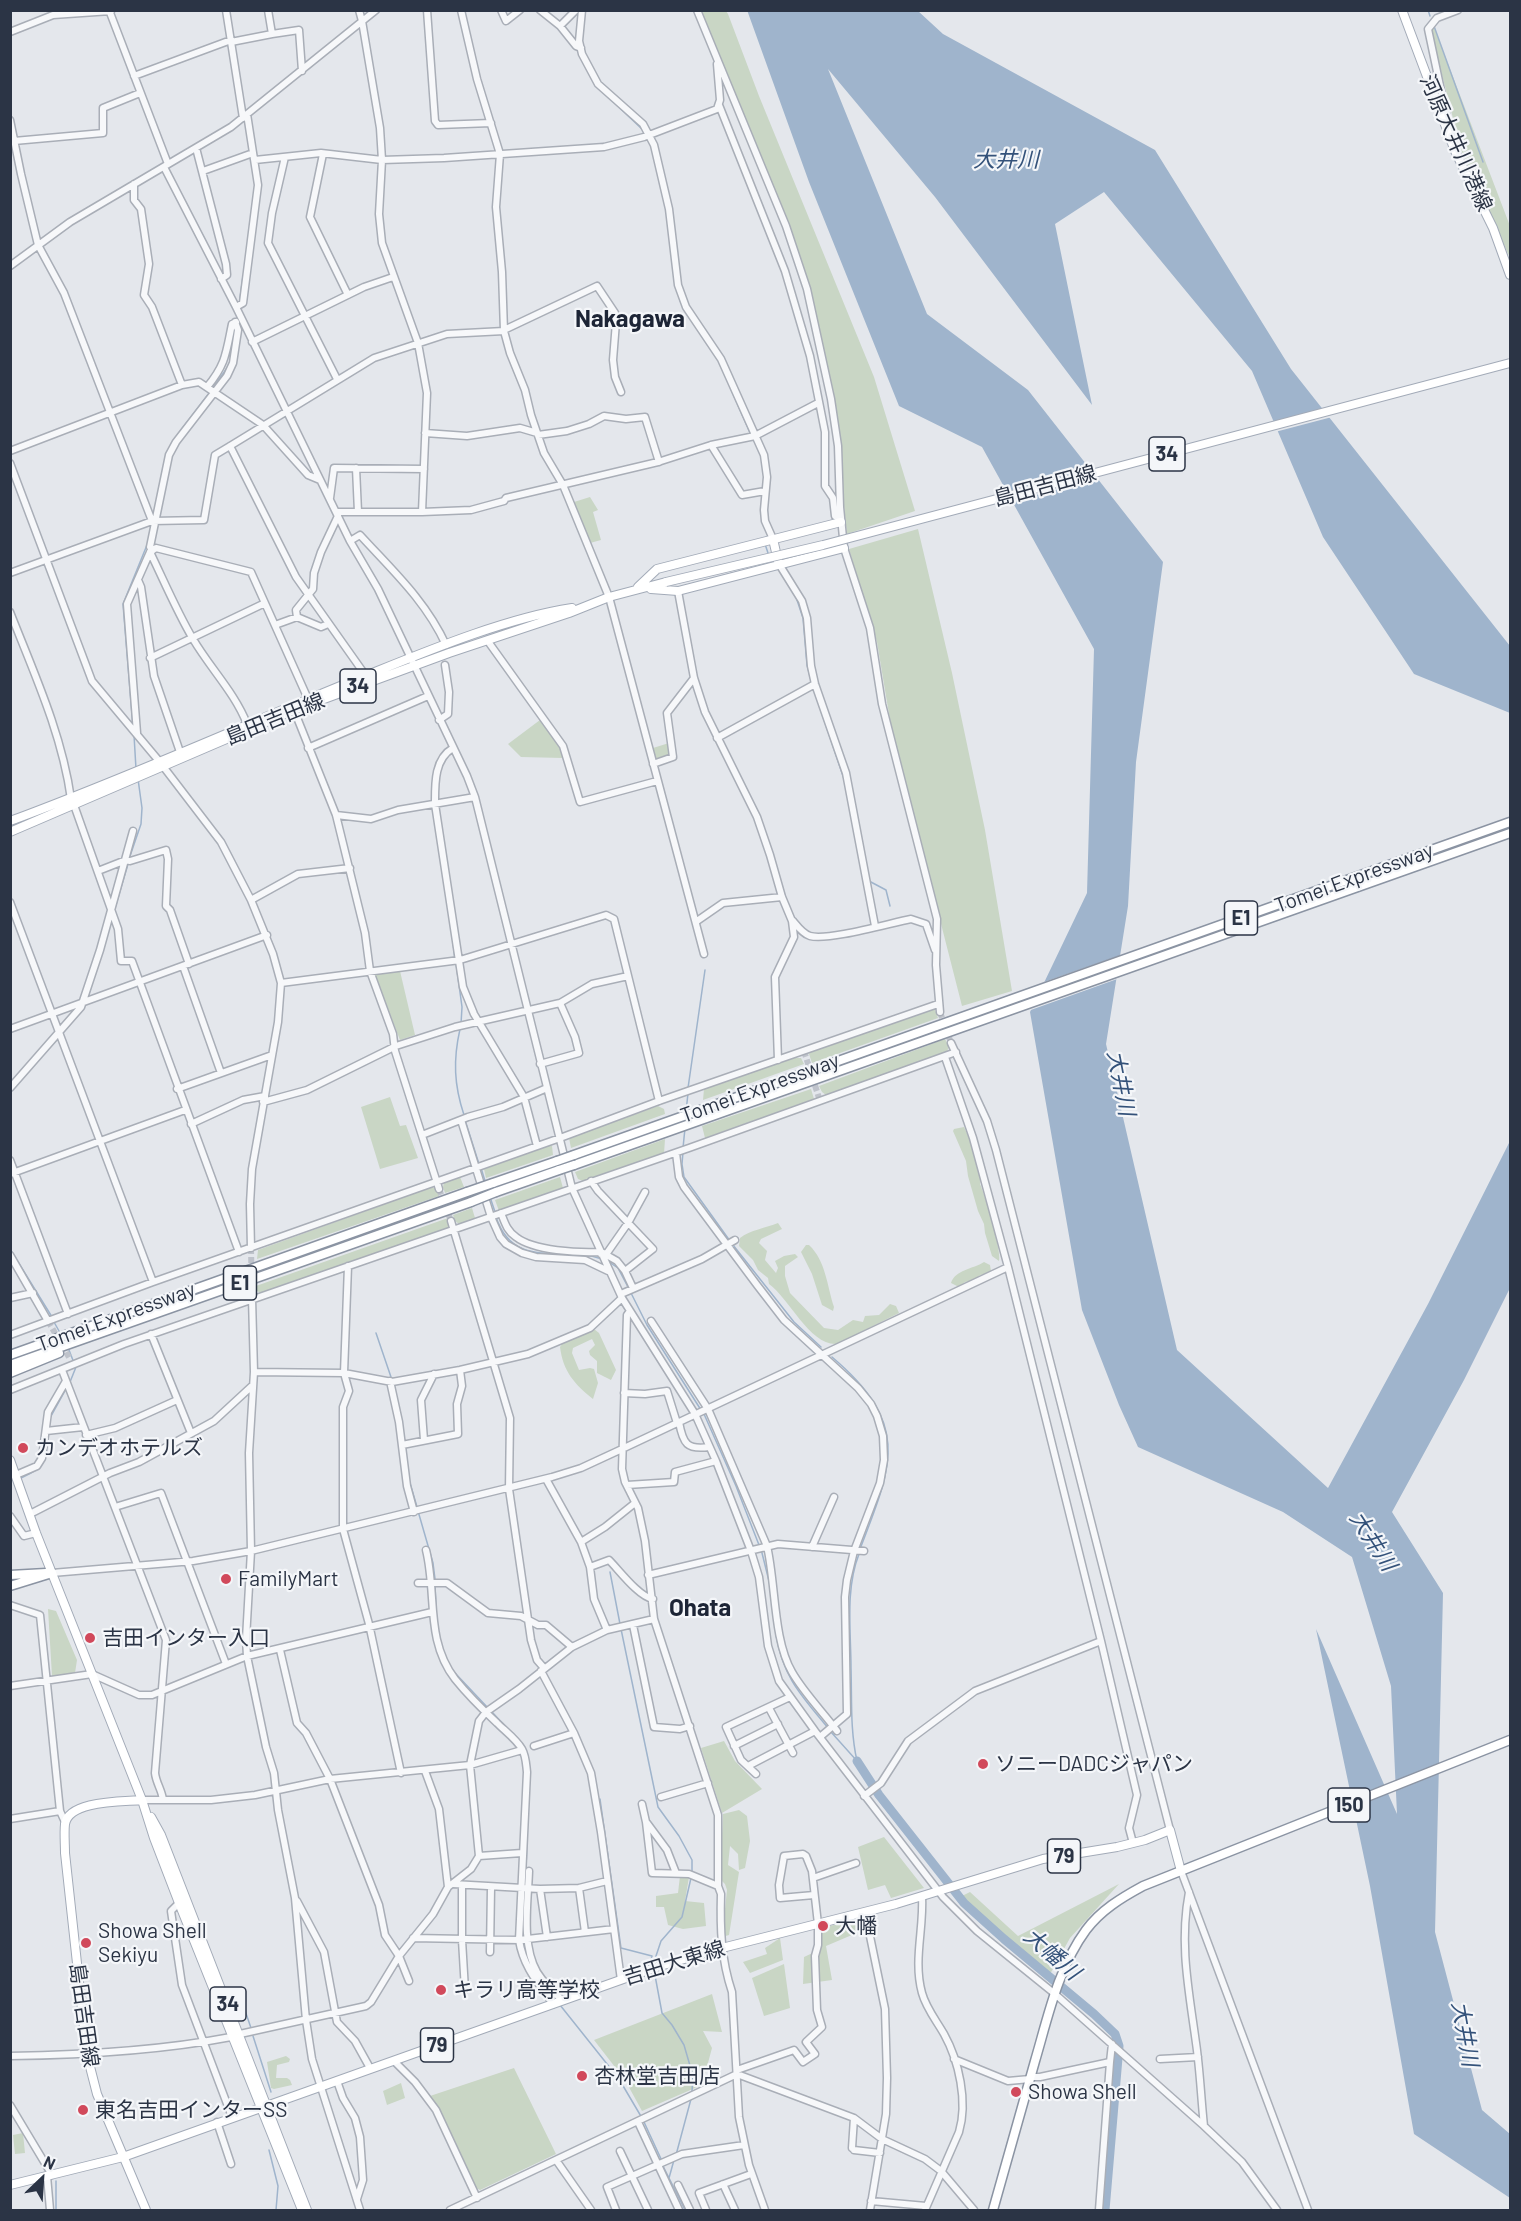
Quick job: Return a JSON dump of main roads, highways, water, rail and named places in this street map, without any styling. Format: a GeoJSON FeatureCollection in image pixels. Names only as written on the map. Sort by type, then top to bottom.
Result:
{"type":"FeatureCollection","features":[{"type":"Feature","properties":{"kind":"highway","name":"Tomei Expressway"},"geometry":{"type":"LineString","coordinates":[[10,1365],[701,1121],[972,1018],[1510,822]]}},
{"type":"Feature","properties":{"kind":"highway","name":"Tomei Expressway"},"geometry":{"type":"LineString","coordinates":[[10,1355],[701,1109],[1510,833]]}},
{"type":"Feature","properties":{"kind":"highway"},"geometry":{"type":"LineString","coordinates":[[10,1373],[142,1318]]}},
{"type":"Feature","properties":{"kind":"highway"},"geometry":{"type":"LineString","coordinates":[[10,1575],[52,1573]]}},
{"type":"Feature","properties":{"kind":"highway"},"geometry":{"type":"LineString","coordinates":[[10,1586],[52,1573]]}},
{"type":"Feature","properties":{"kind":"highway","name":"150"},"geometry":{"type":"LineString","coordinates":[[993,2211],[1054,1994],[1074,1950],[1085,1931],[1100,1914],[1120,1898],[1143,1886],[1510,1740]]}},
{"type":"Feature","properties":{"kind":"main road","name":"河原大井川港線"},"geometry":{"type":"LineString","coordinates":[[1402,10],[1455,152],[1493,228],[1510,275]]}},
{"type":"Feature","properties":{"kind":"main road","name":"島田吉田線"},"geometry":{"type":"LineString","coordinates":[[10,832],[161,763],[412,662],[446,645],[483,632],[554,611],[579,607],[637,588],[823,545],[1510,363]]}},
{"type":"Feature","properties":{"kind":"main road"},"geometry":{"type":"LineString","coordinates":[[637,588],[657,569],[841,520]]}},
{"type":"Feature","properties":{"kind":"main road"},"geometry":{"type":"LineString","coordinates":[[767,541],[775,565]]}},
{"type":"Feature","properties":{"kind":"main road"},"geometry":{"type":"LineString","coordinates":[[637,588],[678,591],[844,548]]}},
{"type":"Feature","properties":{"kind":"main road","name":"島田吉田線"},"geometry":{"type":"LineString","coordinates":[[161,763],[180,752],[366,675],[487,640],[568,613],[579,607]]}},
{"type":"Feature","properties":{"kind":"main road","name":"島田吉田線"},"geometry":{"type":"LineString","coordinates":[[10,821],[72,802]]}},
{"type":"Feature","properties":{"kind":"main road","name":"34"},"geometry":{"type":"LineString","coordinates":[[10,1460],[36,1533],[142,1800],[178,1903],[231,2037],[308,2211]]}},
{"type":"Feature","properties":{"kind":"main road","name":"島田吉田線"},"geometry":{"type":"LineString","coordinates":[[142,1800],[83,1807],[73,1811],[65,1822],[65,1853],[87,2055],[97,2094],[146,2211]]}},
{"type":"Feature","properties":{"kind":"main road","name":"34"},"geometry":{"type":"LineString","coordinates":[[142,1800],[161,1835],[240,2034],[263,2107],[302,2211]]}},
{"type":"Feature","properties":{"kind":"main road","name":"吉田大東線"},"geometry":{"type":"LineString","coordinates":[[10,2185],[123,2157],[652,1969],[722,1947],[937,1892],[1043,1859],[1132,1843],[1170,1830],[1184,1870]]}},
{"type":"Feature","properties":{"kind":"water","name":"大井川"},"geometry":{"type":"Polygon","coordinates":[[[747,10],[918,11],[943,34],[1155,150],[1291,369],[1510,646],[1510,713],[1414,674],[1323,537],[1252,371],[1104,192],[1055,224],[1092,405],[935,197],[828,69],[927,314],[1028,390],[1163,562],[1136,762],[1128,906],[1106,1044],[1177,1350],[1328,1488],[1428,1304],[1510,1141],[1510,1288],[1464,1380],[1392,1512],[1443,1593],[1435,1932],[1482,2110],[1510,2134],[1510,2198],[1414,2134],[1370,1886],[1316,1629],[1397,1814],[1391,1686],[1352,1557],[1283,1512],[1138,1447],[1082,1310],[1030,1012],[1087,893],[1094,649],[982,447],[899,406],[809,182],[747,10]]]}},
{"type":"Feature","properties":{"kind":"waterway"},"geometry":{"type":"LineString","coordinates":[[1428,10],[1430,16]]}},
{"type":"Feature","properties":{"kind":"waterway"},"geometry":{"type":"LineString","coordinates":[[1434,26],[1483,162]]}},
{"type":"Feature","properties":{"kind":"waterway"},"geometry":{"type":"LineString","coordinates":[[602,91],[644,131]]}},
{"type":"Feature","properties":{"kind":"waterway"},"geometry":{"type":"LineString","coordinates":[[240,298],[243,276]]}},
{"type":"Feature","properties":{"kind":"waterway"},"geometry":{"type":"LineString","coordinates":[[678,293],[681,303]]}},
{"type":"Feature","properties":{"kind":"waterway"},"geometry":{"type":"LineString","coordinates":[[212,389],[227,368]]}},
{"type":"Feature","properties":{"kind":"waterway"},"geometry":{"type":"LineString","coordinates":[[730,387],[751,435]]}},
{"type":"Feature","properties":{"kind":"waterway"},"geometry":{"type":"LineString","coordinates":[[178,434],[210,392]]}},
{"type":"Feature","properties":{"kind":"waterway"},"geometry":{"type":"LineString","coordinates":[[765,544],[769,556]]}},
{"type":"Feature","properties":{"kind":"waterway"},"geometry":{"type":"LineString","coordinates":[[133,727],[123,604],[147,545]]}},
{"type":"Feature","properties":{"kind":"waterway"},"geometry":{"type":"LineString","coordinates":[[796,597],[803,618],[807,665],[811,680]]}},
{"type":"Feature","properties":{"kind":"waterway"},"geometry":{"type":"LineString","coordinates":[[814,690],[844,779]]}},
{"type":"Feature","properties":{"kind":"waterway"},"geometry":{"type":"LineString","coordinates":[[134,735],[136,769]]}},
{"type":"Feature","properties":{"kind":"waterway"},"geometry":{"type":"LineString","coordinates":[[129,859],[141,824],[142,808],[138,779]]}},
{"type":"Feature","properties":{"kind":"waterway"},"geometry":{"type":"LineString","coordinates":[[857,846],[859,856]]}},
{"type":"Feature","properties":{"kind":"waterway"},"geometry":{"type":"LineString","coordinates":[[115,908],[128,864]]}},
{"type":"Feature","properties":{"kind":"waterway"},"geometry":{"type":"LineString","coordinates":[[869,881],[886,890],[890,906]]}},
{"type":"Feature","properties":{"kind":"waterway"},"geometry":{"type":"LineString","coordinates":[[450,919],[455,959]]}},
{"type":"Feature","properties":{"kind":"waterway"},"geometry":{"type":"LineString","coordinates":[[456,963],[462,1007],[461,1024]]}},
{"type":"Feature","properties":{"kind":"waterway"},"geometry":{"type":"LineString","coordinates":[[688,1088],[705,970]]}},
{"type":"Feature","properties":{"kind":"waterway"},"geometry":{"type":"LineString","coordinates":[[88,997],[95,973]]}},
{"type":"Feature","properties":{"kind":"waterway"},"geometry":{"type":"LineString","coordinates":[[62,1034],[80,1012]]}},
{"type":"Feature","properties":{"kind":"waterway"},"geometry":{"type":"LineString","coordinates":[[460,1029],[456,1051],[456,1072],[458,1093],[464,1115]]}},
{"type":"Feature","properties":{"kind":"waterway"},"geometry":{"type":"LineString","coordinates":[[26,1074],[59,1037]]}},
{"type":"Feature","properties":{"kind":"waterway"},"geometry":{"type":"LineString","coordinates":[[686,1112],[688,1093]]}},
{"type":"Feature","properties":{"kind":"waterway"},"geometry":{"type":"LineString","coordinates":[[465,1120],[479,1164]]}},
{"type":"Feature","properties":{"kind":"waterway"},"geometry":{"type":"LineString","coordinates":[[683,1148],[685,1128]]}},
{"type":"Feature","properties":{"kind":"waterway"},"geometry":{"type":"LineString","coordinates":[[683,1152],[684,1177],[730,1241]]}},
{"type":"Feature","properties":{"kind":"waterway"},"geometry":{"type":"LineString","coordinates":[[481,1168],[485,1181]]}},
{"type":"Feature","properties":{"kind":"waterway"},"geometry":{"type":"LineString","coordinates":[[490,1197],[495,1212]]}},
{"type":"Feature","properties":{"kind":"waterway"},"geometry":{"type":"LineString","coordinates":[[496,1217],[504,1234],[515,1244],[527,1250],[541,1253],[587,1255],[602,1259]]}},
{"type":"Feature","properties":{"kind":"waterway"},"geometry":{"type":"LineString","coordinates":[[733,1245],[794,1322],[821,1347]]}},
{"type":"Feature","properties":{"kind":"waterway"},"geometry":{"type":"LineString","coordinates":[[10,1249],[52,1317]]}},
{"type":"Feature","properties":{"kind":"waterway"},"geometry":{"type":"LineString","coordinates":[[609,1262],[618,1268],[629,1289]]}},
{"type":"Feature","properties":{"kind":"waterway"},"geometry":{"type":"LineString","coordinates":[[631,1293],[647,1325],[701,1410]]}},
{"type":"Feature","properties":{"kind":"waterway"},"geometry":{"type":"LineString","coordinates":[[54,1322],[59,1331]]}},
{"type":"Feature","properties":{"kind":"waterway"},"geometry":{"type":"LineString","coordinates":[[376,1333],[392,1380]]}},
{"type":"Feature","properties":{"kind":"waterway"},"geometry":{"type":"LineString","coordinates":[[69,1350],[74,1363]]}},
{"type":"Feature","properties":{"kind":"waterway"},"geometry":{"type":"LineString","coordinates":[[832,1357],[857,1381],[874,1403],[884,1425],[888,1446],[881,1493],[860,1549]]}},
{"type":"Feature","properties":{"kind":"waterway"},"geometry":{"type":"LineString","coordinates":[[70,1382],[76,1367]]}},
{"type":"Feature","properties":{"kind":"waterway"},"geometry":{"type":"LineString","coordinates":[[49,1425],[50,1418],[66,1389]]}},
{"type":"Feature","properties":{"kind":"waterway"},"geometry":{"type":"LineString","coordinates":[[704,1414],[759,1545]]}},
{"type":"Feature","properties":{"kind":"waterway"},"geometry":{"type":"LineString","coordinates":[[19,1479],[40,1467],[46,1454]]}},
{"type":"Feature","properties":{"kind":"waterway"},"geometry":{"type":"LineString","coordinates":[[410,1483],[417,1507]]}},
{"type":"Feature","properties":{"kind":"waterway"},"geometry":{"type":"LineString","coordinates":[[418,1511],[433,1563],[435,1579]]}},
{"type":"Feature","properties":{"kind":"waterway"},"geometry":{"type":"LineString","coordinates":[[761,1549],[770,1585]]}},
{"type":"Feature","properties":{"kind":"waterway"},"geometry":{"type":"LineString","coordinates":[[857,1761],[852,1726],[850,1596],[859,1554]]}},
{"type":"Feature","properties":{"kind":"waterway"},"geometry":{"type":"LineString","coordinates":[[610,1572],[620,1624]]}},
{"type":"Feature","properties":{"kind":"waterway"},"geometry":{"type":"LineString","coordinates":[[435,1584],[436,1609]]}},
{"type":"Feature","properties":{"kind":"waterway"},"geometry":{"type":"LineString","coordinates":[[621,1629],[658,1807],[679,1836],[692,1860],[692,1874]]}},
{"type":"Feature","properties":{"kind":"waterway"},"geometry":{"type":"LineString","coordinates":[[776,1635],[779,1650],[795,1686],[828,1728]]}},
{"type":"Feature","properties":{"kind":"waterway"},"geometry":{"type":"LineString","coordinates":[[455,1673],[489,1709]]}},
{"type":"Feature","properties":{"kind":"waterway"},"geometry":{"type":"LineString","coordinates":[[492,1712],[521,1743],[529,1762],[526,1871]]}},
{"type":"Feature","properties":{"kind":"waterway"},"geometry":{"type":"LineString","coordinates":[[831,1732],[857,1761]]}},
{"type":"Feature","properties":{"kind":"waterway","name":"大幡川"},"geometry":{"type":"LineString","coordinates":[[857,1761],[879,1795],[964,1903],[1115,2034],[1119,2046],[1105,2210]]}},
{"type":"Feature","properties":{"kind":"waterway"},"geometry":{"type":"LineString","coordinates":[[600,1799],[621,1948],[652,1956],[650,1965],[652,1966]]}},
{"type":"Feature","properties":{"kind":"waterway"},"geometry":{"type":"LineString","coordinates":[[653,1965],[661,1941],[682,1917],[691,1878]]}},
{"type":"Feature","properties":{"kind":"waterway"},"geometry":{"type":"LineString","coordinates":[[524,1941],[531,1965]]}},
{"type":"Feature","properties":{"kind":"waterway"},"geometry":{"type":"LineString","coordinates":[[654,1970],[662,2013],[684,2045],[693,2076],[692,2091]]}},
{"type":"Feature","properties":{"kind":"waterway"},"geometry":{"type":"LineString","coordinates":[[549,1991],[555,1999]]}},
{"type":"Feature","properties":{"kind":"waterway"},"geometry":{"type":"LineString","coordinates":[[240,1996],[251,2028]]}},
{"type":"Feature","properties":{"kind":"waterway"},"geometry":{"type":"LineString","coordinates":[[560,2005],[619,2079],[642,2118]]}},
{"type":"Feature","properties":{"kind":"waterway"},"geometry":{"type":"LineString","coordinates":[[253,2036],[271,2092]]}},
{"type":"Feature","properties":{"kind":"waterway"},"geometry":{"type":"LineString","coordinates":[[676,2155],[691,2099]]}},
{"type":"Feature","properties":{"kind":"waterway"},"geometry":{"type":"LineString","coordinates":[[644,2122],[662,2161]]}},
{"type":"Feature","properties":{"kind":"waterway"},"geometry":{"type":"LineString","coordinates":[[269,2150],[278,2186],[276,2210]]}},
{"type":"Feature","properties":{"kind":"waterway"},"geometry":{"type":"LineString","coordinates":[[669,2178],[674,2160]]}},
{"type":"Feature","properties":{"kind":"waterway"},"geometry":{"type":"LineString","coordinates":[[663,2166],[685,2210]]}},
{"type":"Feature","properties":{"kind":"waterway"},"geometry":{"type":"LineString","coordinates":[[56,2181],[56,2210]]}},
{"type":"Feature","properties":{"kind":"tunnel"},"geometry":{"type":"LineString","coordinates":[[940,1012],[951,1043]]}},
{"type":"Feature","properties":{"kind":"tunnel"},"geometry":{"type":"LineString","coordinates":[[804,1051],[820,1101]]}},
{"type":"Feature","properties":{"kind":"tunnel"},"geometry":{"type":"LineString","coordinates":[[439,1189],[451,1221]]}},
{"type":"Feature","properties":{"kind":"tunnel"},"geometry":{"type":"LineString","coordinates":[[251,1248],[252,1298]]}},
{"type":"Feature","properties":{"kind":"tunnel"},"geometry":{"type":"LineString","coordinates":[[48,1321],[70,1359]]}},
{"type":"Feature","properties":{"kind":"place","name":"カンデオホテルズ"},"geometry":{"type":"Point","coordinates":[23,1448]}},
{"type":"Feature","properties":{"kind":"place","name":"FamilyMart"},"geometry":{"type":"Point","coordinates":[226,1579]}},
{"type":"Feature","properties":{"kind":"place","name":"吉田インター入口"},"geometry":{"type":"Point","coordinates":[90,1638]}},
{"type":"Feature","properties":{"kind":"place","name":"ソニーDADCジャパン"},"geometry":{"type":"Point","coordinates":[983,1764]}},
{"type":"Feature","properties":{"kind":"place","name":"大幡"},"geometry":{"type":"Point","coordinates":[823,1926]}},
{"type":"Feature","properties":{"kind":"place","name":"Showa Shell Sekiyu"},"geometry":{"type":"Point","coordinates":[86,1943]}},
{"type":"Feature","properties":{"kind":"place","name":"キラリ高等学校"},"geometry":{"type":"Point","coordinates":[441,1990]}},
{"type":"Feature","properties":{"kind":"place","name":"杏林堂吉田店"},"geometry":{"type":"Point","coordinates":[582,2076]}},
{"type":"Feature","properties":{"kind":"place","name":"Showa Shell"},"geometry":{"type":"Point","coordinates":[1016,2092]}},
{"type":"Feature","properties":{"kind":"place","name":"東名吉田インターSS"},"geometry":{"type":"Point","coordinates":[83,2110]}},
{"type":"Feature","properties":{"kind":"district","name":"Nakagawa"},"geometry":{"type":"Point","coordinates":[630,319]}},
{"type":"Feature","properties":{"kind":"district","name":"Ohata"},"geometry":{"type":"Point","coordinates":[700,1608]}}]}
